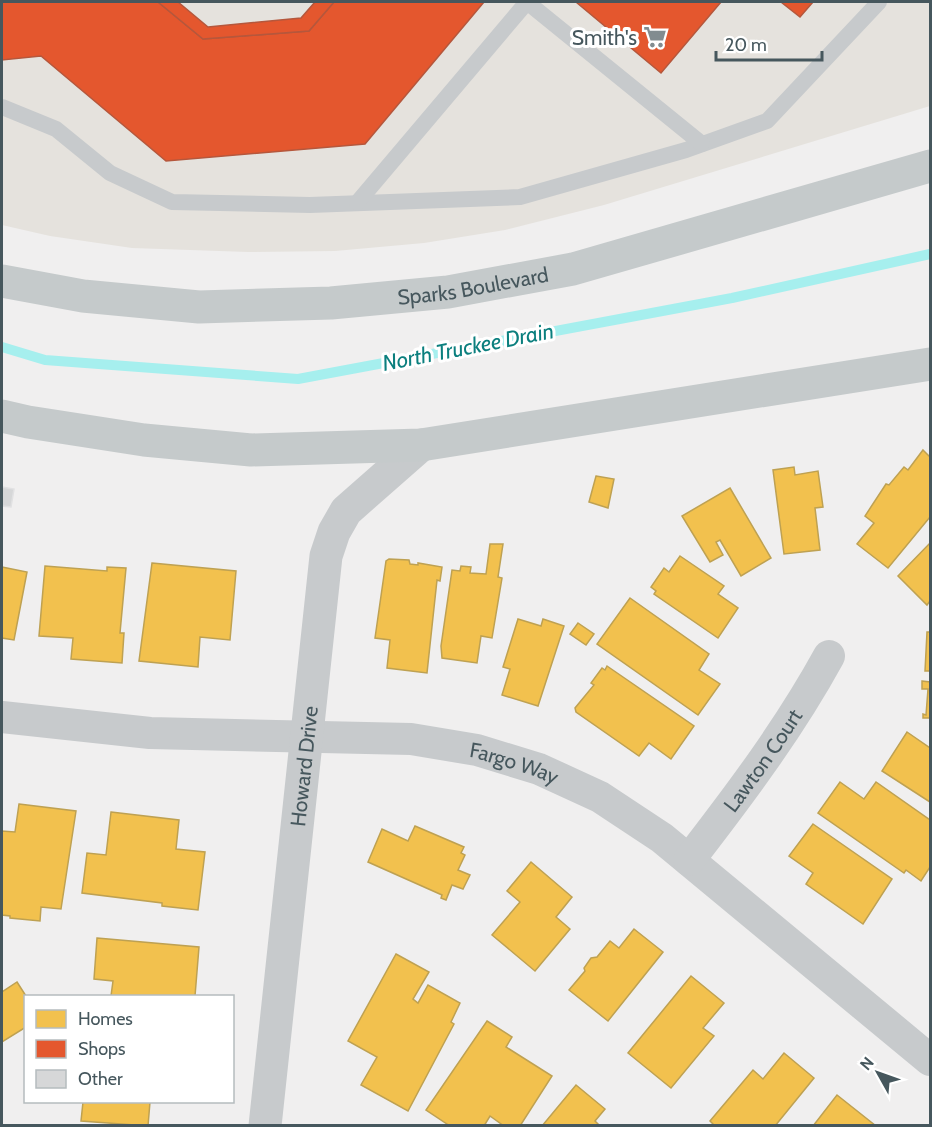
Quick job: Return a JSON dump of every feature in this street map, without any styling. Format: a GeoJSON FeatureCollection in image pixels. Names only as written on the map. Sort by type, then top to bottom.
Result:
{"type":"FeatureCollection","features":[{"type":"Feature","properties":{"kind":"main road","name":"Sparks Boulevard"},"geometry":{"type":"LineString","coordinates":[[2,281],[83,296],[199,308],[331,303],[448,292],[573,269],[930,166]]}},
{"type":"Feature","properties":{"kind":"main road"},"geometry":{"type":"LineString","coordinates":[[2,416],[28,423],[144,441],[251,450],[421,444],[930,364]]}},
{"type":"Feature","properties":{"kind":"street","name":"Howard Drive"},"geometry":{"type":"LineString","coordinates":[[265,1125],[326,556],[334,532],[346,511],[421,444]]}},
{"type":"Feature","properties":{"kind":"street","name":"Lawton Court"},"geometry":{"type":"LineString","coordinates":[[689,860],[754,777],[800,708],[829,656]]}},
{"type":"Feature","properties":{"kind":"street","name":"Fargo Way"},"geometry":{"type":"LineString","coordinates":[[2,717],[150,734],[411,739],[477,750],[540,769],[600,797],[652,831],[930,1060]]}},
{"type":"Feature","properties":{"kind":"lane"},"geometry":{"type":"LineString","coordinates":[[357,203],[527,2],[702,144]]}},
{"type":"Feature","properties":{"kind":"lane"},"geometry":{"type":"LineString","coordinates":[[2,107],[56,129],[110,173],[172,202],[357,203],[520,197],[702,144],[767,121],[879,2]]}},
{"type":"Feature","properties":{"kind":"shaded area"},"geometry":{"type":"Polygon","coordinates":[[[2,2],[930,2],[930,106],[604,205],[505,230],[424,243],[335,251],[248,252],[132,248],[50,236],[2,225],[2,2]]]}},
{"type":"Feature","properties":{"kind":"building: Homes"},"geometry":{"type":"Polygon","coordinates":[[[923,450],[930,457],[930,517],[888,568],[857,544],[874,523],[865,516],[886,484],[889,485],[904,467],[908,470],[923,450]]]}},
{"type":"Feature","properties":{"kind":"building: Homes"},"geometry":{"type":"Polygon","coordinates":[[[794,467],[795,475],[818,471],[823,507],[815,508],[820,550],[784,554],[773,470],[794,467]]]}},
{"type":"Feature","properties":{"kind":"building: Homes"},"geometry":{"type":"Polygon","coordinates":[[[596,476],[614,479],[608,508],[589,502],[596,476]]]}},
{"type":"Feature","properties":{"kind":"building: Homes"},"geometry":{"type":"Polygon","coordinates":[[[730,488],[771,558],[741,576],[720,540],[716,542],[723,555],[710,562],[682,516],[730,488]]]}},
{"type":"Feature","properties":{"kind":"building: Homes"},"geometry":{"type":"Polygon","coordinates":[[[930,543],[930,601],[927,605],[898,576],[930,543]]]}},
{"type":"Feature","properties":{"kind":"building: Homes"},"geometry":{"type":"Polygon","coordinates":[[[490,544],[503,544],[498,577],[502,578],[492,638],[481,636],[477,663],[442,658],[441,646],[452,570],[460,571],[461,566],[471,567],[470,573],[486,574],[490,544]]]}},
{"type":"Feature","properties":{"kind":"building: Homes"},"geometry":{"type":"Polygon","coordinates":[[[680,556],[724,586],[718,594],[738,608],[718,638],[654,594],[656,591],[651,587],[664,568],[669,572],[680,556]]]}},
{"type":"Feature","properties":{"kind":"building: Homes"},"geometry":{"type":"Polygon","coordinates":[[[389,559],[409,560],[410,564],[442,567],[440,581],[437,580],[427,673],[387,668],[390,640],[375,638],[386,561],[389,559]]]}},
{"type":"Feature","properties":{"kind":"building: Homes"},"geometry":{"type":"Polygon","coordinates":[[[152,563],[236,571],[230,640],[200,637],[198,667],[139,661],[152,563]]]}},
{"type":"Feature","properties":{"kind":"building: Homes"},"geometry":{"type":"Polygon","coordinates":[[[45,566],[107,571],[107,567],[126,568],[120,633],[124,633],[122,663],[71,659],[73,638],[39,636],[45,566]]]}},
{"type":"Feature","properties":{"kind":"building: Homes"},"geometry":{"type":"Polygon","coordinates":[[[2,567],[27,572],[14,640],[2,638],[2,567]]]}},
{"type":"Feature","properties":{"kind":"building: Homes"},"geometry":{"type":"Polygon","coordinates":[[[630,598],[709,654],[699,670],[720,684],[698,715],[597,644],[630,598]]]}},
{"type":"Feature","properties":{"kind":"building: Homes"},"geometry":{"type":"Polygon","coordinates":[[[518,619],[541,626],[543,619],[564,626],[538,706],[502,695],[510,669],[503,667],[518,619]]]}},
{"type":"Feature","properties":{"kind":"building: Homes"},"geometry":{"type":"Polygon","coordinates":[[[578,623],[594,634],[586,645],[570,634],[578,623]]]}},
{"type":"Feature","properties":{"kind":"building: Homes"},"geometry":{"type":"Polygon","coordinates":[[[927,632],[930,632],[930,671],[925,671],[927,632]]]}},
{"type":"Feature","properties":{"kind":"building: Homes"},"geometry":{"type":"Polygon","coordinates":[[[607,666],[694,726],[671,759],[649,743],[639,756],[576,712],[575,708],[594,685],[591,683],[602,668],[605,670],[607,666]]]}},
{"type":"Feature","properties":{"kind":"building: Homes"},"geometry":{"type":"Polygon","coordinates":[[[922,681],[930,682],[930,718],[923,718],[923,714],[926,715],[928,689],[922,689],[922,681]]]}},
{"type":"Feature","properties":{"kind":"building: Homes"},"geometry":{"type":"Polygon","coordinates":[[[907,732],[930,748],[930,802],[882,771],[907,732]]]}},
{"type":"Feature","properties":{"kind":"building: Homes"},"geometry":{"type":"Polygon","coordinates":[[[840,782],[864,799],[876,782],[930,820],[930,867],[921,881],[906,870],[904,873],[818,813],[840,782]]]}},
{"type":"Feature","properties":{"kind":"building: Homes"},"geometry":{"type":"Polygon","coordinates":[[[19,804],[76,811],[61,909],[41,907],[40,921],[2,915],[2,831],[15,832],[19,804]]]}},
{"type":"Feature","properties":{"kind":"building: Homes"},"geometry":{"type":"Polygon","coordinates":[[[111,812],[179,820],[176,849],[205,852],[198,910],[82,893],[87,853],[106,855],[111,812]]]}},
{"type":"Feature","properties":{"kind":"building: Homes"},"geometry":{"type":"Polygon","coordinates":[[[813,824],[892,879],[863,924],[806,884],[813,873],[789,856],[813,824]]]}},
{"type":"Feature","properties":{"kind":"building: Homes"},"geometry":{"type":"Polygon","coordinates":[[[415,826],[464,847],[461,853],[465,855],[458,870],[470,875],[463,889],[452,885],[446,900],[441,898],[442,895],[368,862],[382,829],[408,841],[415,826]]]}},
{"type":"Feature","properties":{"kind":"building: Homes"},"geometry":{"type":"Polygon","coordinates":[[[531,862],[572,897],[556,917],[570,929],[535,971],[492,935],[520,902],[507,891],[531,862]]]}},
{"type":"Feature","properties":{"kind":"building: Homes"},"geometry":{"type":"Polygon","coordinates":[[[634,929],[663,952],[608,1021],[569,990],[585,971],[584,968],[591,958],[597,957],[610,941],[619,948],[634,929]]]}},
{"type":"Feature","properties":{"kind":"building: Homes"},"geometry":{"type":"Polygon","coordinates":[[[97,938],[199,947],[195,995],[111,995],[113,981],[94,979],[97,938]]]}},
{"type":"Feature","properties":{"kind":"building: Homes"},"geometry":{"type":"Polygon","coordinates":[[[396,954],[429,972],[413,999],[418,1003],[428,985],[460,1003],[451,1022],[454,1024],[408,1111],[361,1085],[377,1057],[348,1041],[396,954]]]}},
{"type":"Feature","properties":{"kind":"building: Homes"},"geometry":{"type":"Polygon","coordinates":[[[691,976],[724,1003],[703,1028],[714,1036],[671,1088],[628,1053],[691,976]]]}},
{"type":"Feature","properties":{"kind":"building: Homes"},"geometry":{"type":"Polygon","coordinates":[[[17,982],[25,995],[24,1028],[2,1042],[2,992],[17,982]]]}},
{"type":"Feature","properties":{"kind":"building: Homes"},"geometry":{"type":"Polygon","coordinates":[[[487,1021],[512,1037],[506,1047],[552,1076],[520,1126],[504,1126],[490,1116],[484,1126],[450,1126],[426,1110],[487,1021]]]}},
{"type":"Feature","properties":{"kind":"building: Homes"},"geometry":{"type":"Polygon","coordinates":[[[784,1053],[814,1078],[775,1126],[715,1126],[710,1121],[753,1070],[763,1079],[784,1053]]]}},
{"type":"Feature","properties":{"kind":"building: Homes"},"geometry":{"type":"Polygon","coordinates":[[[576,1085],[605,1109],[595,1121],[600,1126],[542,1126],[576,1085]]]}},
{"type":"Feature","properties":{"kind":"building: Homes"},"geometry":{"type":"Polygon","coordinates":[[[837,1095],[876,1126],[813,1126],[837,1095]]]}},
{"type":"Feature","properties":{"kind":"building: Homes"},"geometry":{"type":"Polygon","coordinates":[[[83,1103],[150,1103],[148,1126],[81,1121],[83,1103]]]}},
{"type":"Feature","properties":{"kind":"building: Shops"},"geometry":{"type":"Polygon","coordinates":[[[2,2],[158,2],[203,39],[309,31],[334,2],[484,2],[365,144],[166,161],[41,56],[2,60],[2,2]]]}},
{"type":"Feature","properties":{"kind":"building: Shops"},"geometry":{"type":"Polygon","coordinates":[[[158,2],[178,2],[208,27],[301,18],[315,2],[334,2],[309,31],[203,39],[158,2]]]}},
{"type":"Feature","properties":{"kind":"building: Shops","name":"Smith's"},"geometry":{"type":"Polygon","coordinates":[[[576,2],[721,2],[661,73],[576,2]]]}},
{"type":"Feature","properties":{"kind":"building: Shops"},"geometry":{"type":"Polygon","coordinates":[[[781,2],[813,2],[800,17],[781,2]]]}},
{"type":"Feature","properties":{"kind":"building: Other"},"geometry":{"type":"Polygon","coordinates":[[[2,487],[14,489],[11,507],[2,506],[2,487]]]}},
{"type":"Feature","properties":{"kind":"waterway","name":"North Truckee Drain"},"geometry":{"type":"LineString","coordinates":[[2,347],[45,360],[298,379],[732,298],[930,254]]}},
{"type":"Feature","properties":{"kind":"place","name":"Smith's"},"geometry":{"type":"Point","coordinates":[655,37]}}]}
